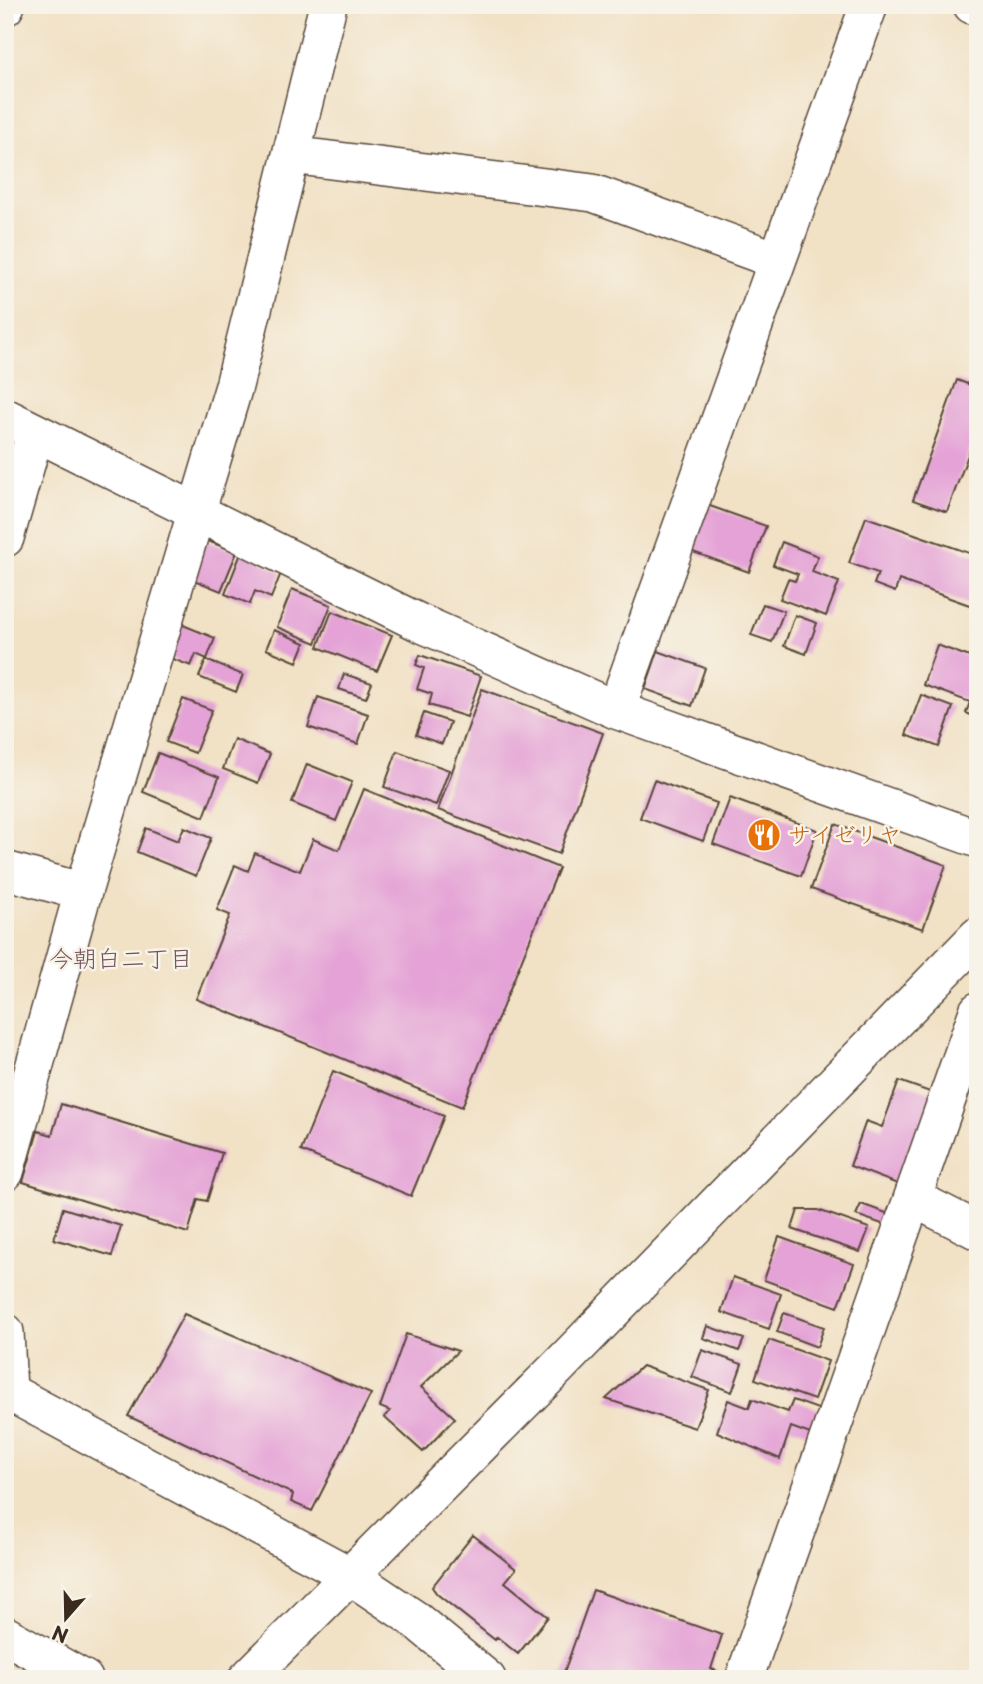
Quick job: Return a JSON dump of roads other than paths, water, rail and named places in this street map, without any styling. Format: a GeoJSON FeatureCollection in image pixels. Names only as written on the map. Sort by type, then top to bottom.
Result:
{"type":"FeatureCollection","features":[{"type":"Feature","properties":{"kind":"street"},"geometry":{"type":"LineString","coordinates":[[5,1172],[83,892],[198,514],[234,386],[328,5]]}},
{"type":"Feature","properties":{"kind":"street"},"geometry":{"type":"LineString","coordinates":[[617,710],[869,5]]}},
{"type":"Feature","properties":{"kind":"street"},"geometry":{"type":"LineString","coordinates":[[972,5],[978,8]]}},
{"type":"Feature","properties":{"kind":"street"},"geometry":{"type":"LineString","coordinates":[[291,155],[593,192],[776,260]]}},
{"type":"Feature","properties":{"kind":"street"},"geometry":{"type":"LineString","coordinates":[[5,538],[20,425],[418,622],[617,710],[978,839]]}},
{"type":"Feature","properties":{"kind":"street"},"geometry":{"type":"LineString","coordinates":[[5,870],[83,892]]}},
{"type":"Feature","properties":{"kind":"street"},"geometry":{"type":"LineString","coordinates":[[247,1679],[557,1368],[978,936]]}},
{"type":"Feature","properties":{"kind":"street"},"geometry":{"type":"LineString","coordinates":[[744,1679],[978,1011]]}},
{"type":"Feature","properties":{"kind":"street"},"geometry":{"type":"LineString","coordinates":[[913,1198],[978,1231]]}},
{"type":"Feature","properties":{"kind":"street"},"geometry":{"type":"LineString","coordinates":[[5,1332],[6,1393],[349,1575],[413,1618],[487,1679]]}},
{"type":"Feature","properties":{"kind":"street"},"geometry":{"type":"LineString","coordinates":[[5,1635],[84,1679]]}},
{"type":"Feature","properties":{"kind":"place","name":"サイゼリヤ"},"geometry":{"type":"Point","coordinates":[764,835]}},
{"type":"Feature","properties":{"kind":"district","name":"今朝白二丁目"},"geometry":{"type":"Point","coordinates":[121,959]}}]}
